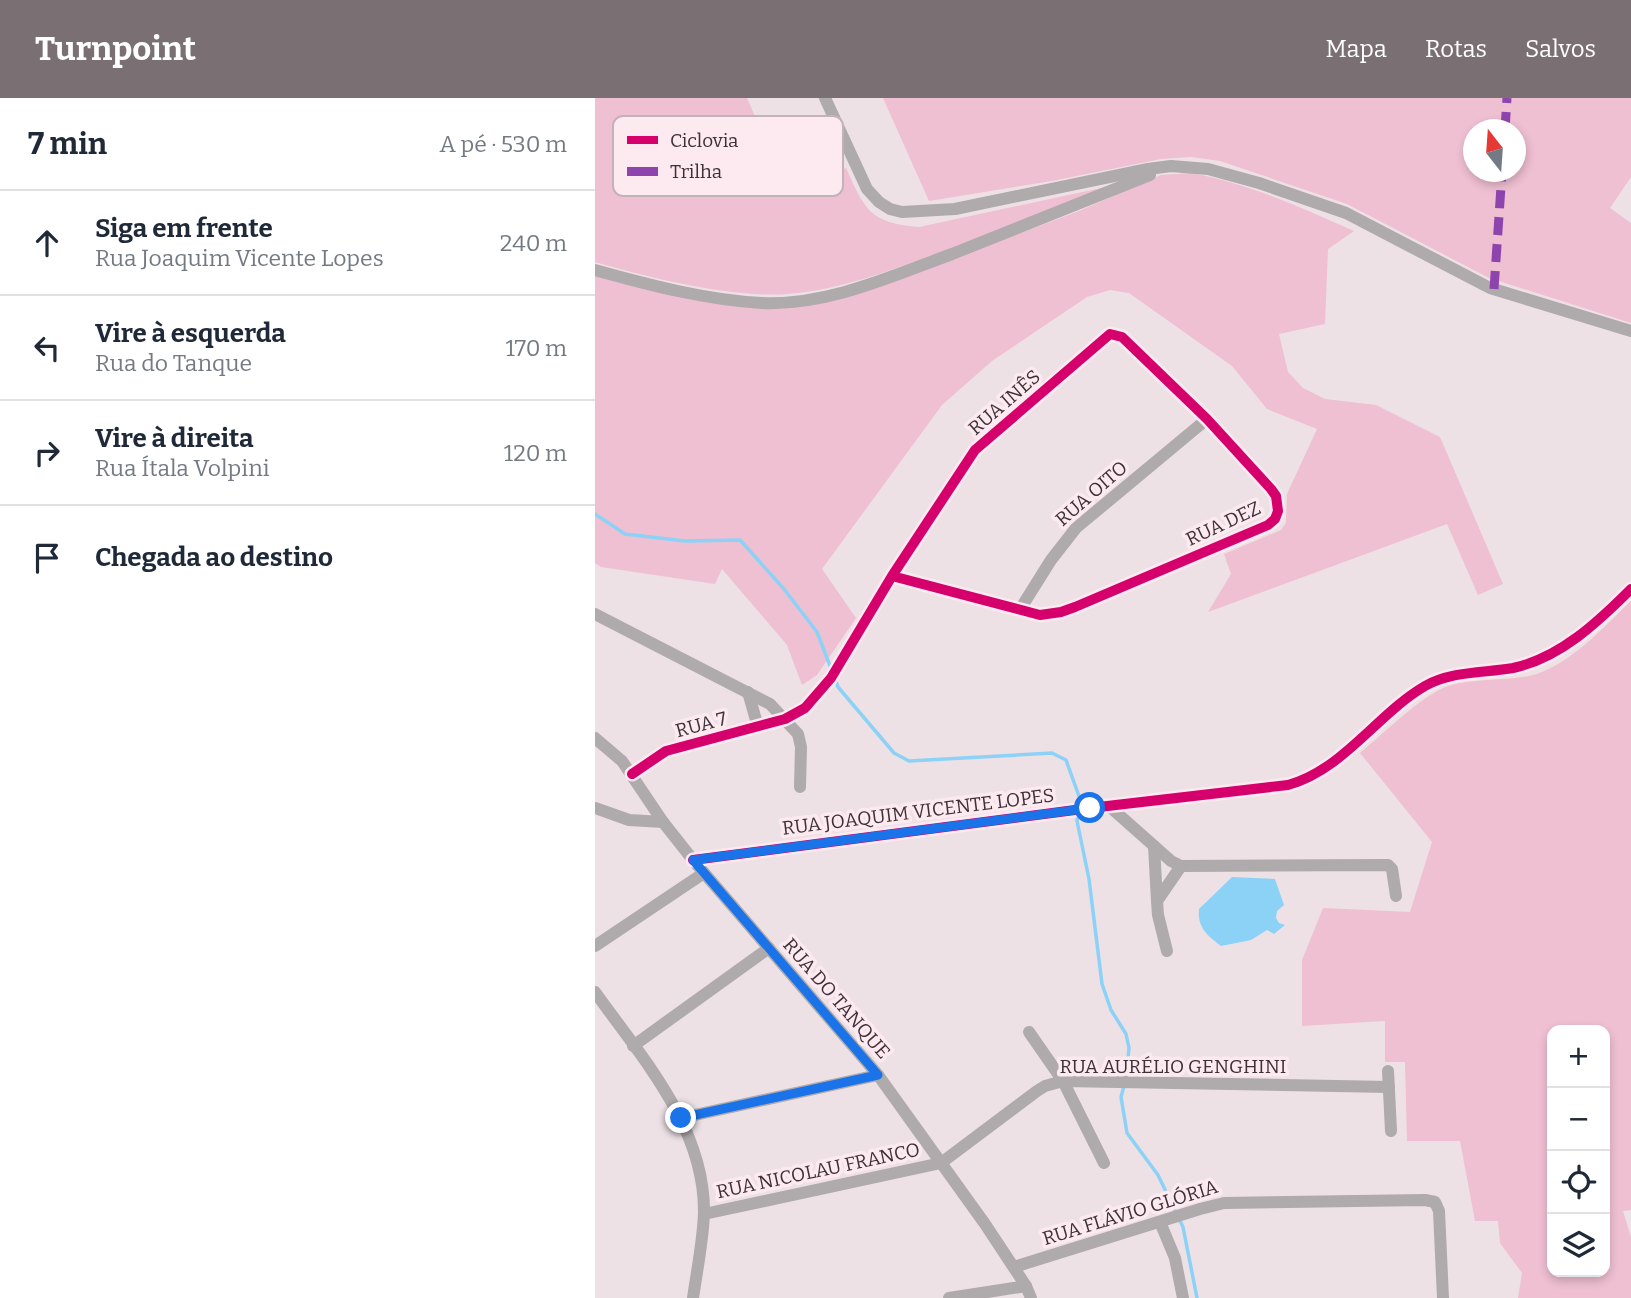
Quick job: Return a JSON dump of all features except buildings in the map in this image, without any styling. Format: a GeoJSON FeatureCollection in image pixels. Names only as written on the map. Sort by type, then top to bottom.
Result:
{"type":"FeatureCollection","features":[{"type":"Feature","properties":{"kind":"street"},"geometry":{"type":"LineString","coordinates":[[825,98],[833,116]]}},
{"type":"Feature","properties":{"kind":"street"},"geometry":{"type":"LineString","coordinates":[[843,137],[867,189],[879,202],[902,212],[955,209],[1171,166],[1208,169],[1259,183],[1333,209],[1490,288],[1631,331]]}},
{"type":"Feature","properties":{"kind":"street"},"geometry":{"type":"LineString","coordinates":[[595,270],[683,293],[762,303],[814,299],[895,275],[1171,166]]}},
{"type":"Feature","properties":{"kind":"street","name":"RUA DEZ"},"geometry":{"type":"LineString","coordinates":[[1019,611],[1039,615],[1061,612],[1268,526],[1275,519],[1278,504],[1272,489],[1207,419],[1122,337],[1115,333],[1105,336]]}},
{"type":"Feature","properties":{"kind":"street","name":"RUA INÊS"},"geometry":{"type":"LineString","coordinates":[[785,719],[805,708],[822,691],[892,576],[975,450],[1105,336]]}},
{"type":"Feature","properties":{"kind":"street","name":"RUA OITO"},"geometry":{"type":"LineString","coordinates":[[1019,611],[1051,559],[1076,528],[1207,419]]}},
{"type":"Feature","properties":{"kind":"street"},"geometry":{"type":"LineString","coordinates":[[892,576],[1019,611]]}},
{"type":"Feature","properties":{"kind":"street","name":"RUA JOAQUIM VICENTE LOPES"},"geometry":{"type":"LineString","coordinates":[[693,860],[1288,785],[1302,781],[1327,765],[1422,688],[1444,677],[1511,668],[1549,655],[1587,629],[1631,589]]}},
{"type":"Feature","properties":{"kind":"street"},"geometry":{"type":"LineString","coordinates":[[595,614],[765,701],[794,728],[800,741],[800,787]]}},
{"type":"Feature","properties":{"kind":"street"},"geometry":{"type":"LineString","coordinates":[[748,692],[758,727]]}},
{"type":"Feature","properties":{"kind":"street","name":"RUA 7"},"geometry":{"type":"LineString","coordinates":[[632,774],[666,751],[785,719]]}},
{"type":"Feature","properties":{"kind":"street","name":"RUA DO TANQUE"},"geometry":{"type":"LineString","coordinates":[[595,738],[622,761],[663,822],[693,860],[878,1075],[1014,1267],[1028,1292]]}},
{"type":"Feature","properties":{"kind":"street"},"geometry":{"type":"LineString","coordinates":[[1109,806],[1181,866],[1388,865],[1392,869],[1396,896]]}},
{"type":"Feature","properties":{"kind":"street"},"geometry":{"type":"LineString","coordinates":[[595,808],[629,820],[663,822]]}},
{"type":"Feature","properties":{"kind":"street"},"geometry":{"type":"LineString","coordinates":[[1154,846],[1158,915],[1167,951]]}},
{"type":"Feature","properties":{"kind":"street"},"geometry":{"type":"LineString","coordinates":[[1157,901],[1181,866]]}},
{"type":"Feature","properties":{"kind":"street"},"geometry":{"type":"LineString","coordinates":[[595,946],[704,873]]}},
{"type":"Feature","properties":{"kind":"street"},"geometry":{"type":"LineString","coordinates":[[633,1046],[769,948]]}},
{"type":"Feature","properties":{"kind":"street"},"geometry":{"type":"LineString","coordinates":[[595,992],[681,1118],[699,1172],[704,1214],[693,1298]]}},
{"type":"Feature","properties":{"kind":"street"},"geometry":{"type":"LineString","coordinates":[[1029,1032],[1063,1082],[1104,1163]]}},
{"type":"Feature","properties":{"kind":"street"},"geometry":{"type":"LineString","coordinates":[[1388,1071],[1391,1131]]}},
{"type":"Feature","properties":{"kind":"street"},"geometry":{"type":"LineString","coordinates":[[681,1118],[878,1075]]}},
{"type":"Feature","properties":{"kind":"street","name":"RUA AURÉLIO GENGHINI"},"geometry":{"type":"LineString","coordinates":[[941,1163],[1037,1091],[1045,1086],[1063,1082],[1389,1087]]}},
{"type":"Feature","properties":{"kind":"street","name":"RUA NICOLAU FRANCO"},"geometry":{"type":"LineString","coordinates":[[704,1214],[941,1163]]}},
{"type":"Feature","properties":{"kind":"street","name":"RUA FLÁVIO GLÓRIA"},"geometry":{"type":"LineString","coordinates":[[1014,1267],[1200,1209],[1231,1202],[1425,1200],[1435,1202],[1439,1211],[1443,1298]]}},
{"type":"Feature","properties":{"kind":"street"},"geometry":{"type":"LineString","coordinates":[[1161,1222],[1175,1258],[1183,1298]]}},
{"type":"Feature","properties":{"kind":"street"},"geometry":{"type":"LineString","coordinates":[[949,1298],[1028,1292]]}},
{"type":"Feature","properties":{"kind":"shaded area"},"geometry":{"type":"Polygon","coordinates":[[[595,98],[747,98],[755,116],[613,116],[613,196],[843,196],[843,169],[846,168],[871,212],[890,222],[919,227],[1115,185],[882,273],[807,292],[765,294],[716,290],[595,262],[595,98]]]}},
{"type":"Feature","properties":{"kind":"shaded area"},"geometry":{"type":"Polygon","coordinates":[[[883,98],[1631,98],[1631,177],[1610,208],[1631,223],[1631,323],[1489,278],[1347,204],[1220,161],[1191,157],[1161,159],[1052,181],[929,201],[883,98]]]}},
{"type":"Feature","properties":{"kind":"shaded area"},"geometry":{"type":"Polygon","coordinates":[[[1192,173],[1254,190],[1354,231],[1328,249],[1325,324],[1279,334],[1288,372],[1303,388],[1325,399],[1376,405],[1440,437],[1503,584],[1478,595],[1447,524],[1208,612],[1231,574],[1224,554],[1281,530],[1286,523],[1287,494],[1317,429],[1267,409],[1232,366],[1129,293],[1110,290],[1087,297],[992,361],[942,405],[822,569],[856,618],[817,675],[802,685],[787,645],[722,569],[715,584],[601,567],[595,563],[595,275],[693,300],[743,306],[869,290],[1079,211],[1161,175],[1192,173]]]}},
{"type":"Feature","properties":{"kind":"shaded area"},"geometry":{"type":"Polygon","coordinates":[[[1631,601],[1631,1210],[1623,1211],[1631,1237],[1631,1298],[1518,1298],[1522,1273],[1500,1243],[1498,1221],[1475,1221],[1460,1141],[1407,1141],[1405,1062],[1385,1062],[1385,1021],[1302,1026],[1302,960],[1323,908],[1410,912],[1432,842],[1360,753],[1409,711],[1439,690],[1471,681],[1518,678],[1543,672],[1571,656],[1631,601]]]}},
{"type":"Feature","properties":{"kind":"water"},"geometry":{"type":"Polygon","coordinates":[[[1232,877],[1275,879],[1284,905],[1277,911],[1276,918],[1279,923],[1285,925],[1274,934],[1267,930],[1251,940],[1221,946],[1212,939],[1204,931],[1199,909],[1232,877]]]}},
{"type":"Feature","properties":{"kind":"waterway"},"geometry":{"type":"LineString","coordinates":[[595,514],[625,534],[685,541],[740,540],[784,589],[817,632],[832,671]]}},
{"type":"Feature","properties":{"kind":"waterway"},"geometry":{"type":"LineString","coordinates":[[835,678],[838,687],[894,753],[909,761],[1052,753],[1066,760],[1080,799],[1077,821],[1089,879],[1102,984],[1111,1010],[1126,1034],[1129,1048],[1126,1078]]}},
{"type":"Feature","properties":{"kind":"waterway"},"geometry":{"type":"LineString","coordinates":[[1124,1086],[1121,1097],[1127,1133],[1158,1175],[1183,1227],[1197,1298]]}},
{"type":"Feature","properties":{"kind":"marked path"},"geometry":{"type":"LineString","coordinates":[[1506,119],[1507,98]]}},
{"type":"Feature","properties":{"kind":"marked path"},"geometry":{"type":"LineString","coordinates":[[1494,289],[1501,182]]}},
{"type":"Feature","properties":{"kind":"cycle path"},"geometry":{"type":"LineString","coordinates":[[632,774],[666,751],[785,719],[805,708],[831,678],[892,576],[975,450],[1110,334],[1122,337],[1207,419],[1276,496],[1278,511],[1275,519],[1268,525],[1061,612],[1040,615],[892,576]]}},
{"type":"Feature","properties":{"kind":"cycle path"},"geometry":{"type":"LineString","coordinates":[[693,860],[1288,785],[1308,778],[1326,767],[1391,711],[1425,686],[1457,675],[1513,668],[1547,656],[1592,626],[1631,589]]}},
{"type":"Feature","properties":{"kind":"route"},"geometry":{"type":"LineString","coordinates":[[681,1118],[878,1075],[693,860],[1090,808]]}}]}
